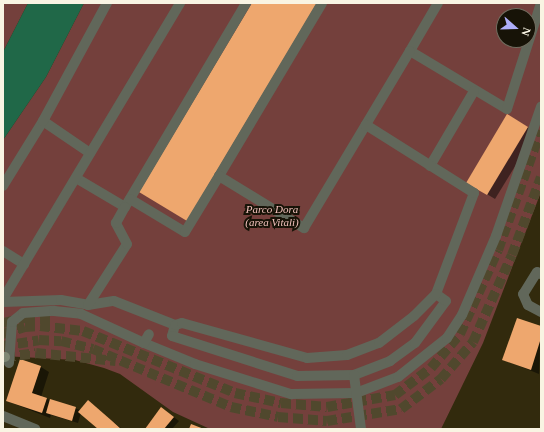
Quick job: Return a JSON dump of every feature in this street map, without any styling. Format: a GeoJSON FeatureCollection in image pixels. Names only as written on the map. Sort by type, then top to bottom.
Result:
{"type":"FeatureCollection","features":[{"type":"Feature","properties":{"kind":"street"},"geometry":{"type":"LineString","coordinates":[[3,186],[43,121],[107,3]]}},
{"type":"Feature","properties":{"kind":"street"},"geometry":{"type":"LineString","coordinates":[[3,301],[180,3]]}},
{"type":"Feature","properties":{"kind":"street"},"geometry":{"type":"LineString","coordinates":[[88,305],[127,244],[116,223],[246,3]]}},
{"type":"Feature","properties":{"kind":"street"},"geometry":{"type":"LineString","coordinates":[[76,178],[185,232],[322,3]]}},
{"type":"Feature","properties":{"kind":"street"},"geometry":{"type":"LineString","coordinates":[[219,176],[304,228],[438,3]]}},
{"type":"Feature","properties":{"kind":"street"},"geometry":{"type":"LineString","coordinates":[[410,51],[474,91],[507,109],[541,3]]}},
{"type":"Feature","properties":{"kind":"street"},"geometry":{"type":"LineString","coordinates":[[430,166],[474,91]]}},
{"type":"Feature","properties":{"kind":"street"},"geometry":{"type":"LineString","coordinates":[[6,359],[12,322],[23,313],[54,311],[81,314],[147,338],[195,364],[291,394],[356,393],[398,377],[447,338],[462,315],[496,236],[541,108]]}},
{"type":"Feature","properties":{"kind":"street"},"geometry":{"type":"LineString","coordinates":[[43,121],[90,153]]}},
{"type":"Feature","properties":{"kind":"street"},"geometry":{"type":"LineString","coordinates":[[3,301],[61,300],[88,305],[114,301],[175,325],[182,323],[307,358],[346,355],[379,343],[414,316],[436,294],[474,193],[366,125]]}},
{"type":"Feature","properties":{"kind":"street"},"geometry":{"type":"LineString","coordinates":[[3,251],[24,264]]}},
{"type":"Feature","properties":{"kind":"street"},"geometry":{"type":"LineString","coordinates":[[541,274],[537,272],[523,294],[528,304],[541,312]]}},
{"type":"Feature","properties":{"kind":"street"},"geometry":{"type":"LineString","coordinates":[[175,325],[172,336],[276,371],[297,376],[354,376],[390,361],[415,343],[446,301],[436,294]]}},
{"type":"Feature","properties":{"kind":"street"},"geometry":{"type":"LineString","coordinates":[[354,376],[361,429]]}},
{"type":"Feature","properties":{"kind":"street"},"geometry":{"type":"LineString","coordinates":[[3,416],[36,429]]}},
{"type":"Feature","properties":{"kind":"green space"},"geometry":{"type":"Polygon","coordinates":[[[3,3],[28,3],[3,52],[3,3]]]}},
{"type":"Feature","properties":{"kind":"green space","name":"Parco Dora (area Vitali)"},"geometry":{"type":"Polygon","coordinates":[[[84,3],[541,3],[541,192],[483,343],[441,429],[210,429],[173,412],[120,374],[104,368],[75,360],[3,356],[3,140],[46,77],[84,3]]]}},
{"type":"Feature","properties":{"kind":"shaded area"},"geometry":{"type":"Polygon","coordinates":[[[28,3],[84,3],[46,77],[3,140],[3,52],[28,3]]]}},
{"type":"Feature","properties":{"kind":"building"},"geometry":{"type":"Polygon","coordinates":[[[252,3],[317,3],[187,221],[139,192],[252,3]]]}},
{"type":"Feature","properties":{"kind":"building"},"geometry":{"type":"Polygon","coordinates":[[[507,114],[528,127],[487,195],[466,183],[507,114]]]}},
{"type":"Feature","properties":{"kind":"building"},"geometry":{"type":"Polygon","coordinates":[[[517,318],[541,326],[541,338],[531,370],[502,360],[517,318]]]}},
{"type":"Feature","properties":{"kind":"building"},"geometry":{"type":"Polygon","coordinates":[[[20,359],[41,366],[32,393],[47,398],[42,413],[6,401],[20,359]]]}},
{"type":"Feature","properties":{"kind":"building"},"geometry":{"type":"Polygon","coordinates":[[[50,399],[76,407],[72,421],[46,413],[50,399]]]}},
{"type":"Feature","properties":{"kind":"building"},"geometry":{"type":"Polygon","coordinates":[[[88,400],[121,429],[98,429],[78,412],[88,400]]]}},
{"type":"Feature","properties":{"kind":"building"},"geometry":{"type":"Polygon","coordinates":[[[161,407],[174,417],[164,429],[145,429],[161,407]]]}},
{"type":"Feature","properties":{"kind":"building"},"geometry":{"type":"Polygon","coordinates":[[[191,424],[204,429],[189,429],[191,424]]]}},
{"type":"Feature","properties":{"kind":"tunnel"},"geometry":{"type":"LineString","coordinates":[[3,334],[25,327],[40,326],[83,331],[235,393],[281,403],[327,407],[395,395],[431,368],[460,334],[498,250],[541,130]]}},
{"type":"Feature","properties":{"kind":"tunnel"},"geometry":{"type":"LineString","coordinates":[[3,346],[39,340],[61,341],[93,349],[231,407],[278,417],[327,421],[401,409],[441,379],[473,342],[512,255],[541,177]]}},
{"type":"Feature","properties":{"kind":"tunnel"},"geometry":{"type":"LineString","coordinates":[[3,323],[25,318],[51,320]]}},
{"type":"Feature","properties":{"kind":"tunnel"},"geometry":{"type":"LineString","coordinates":[[5,357],[36,353],[116,361]]}}]}
